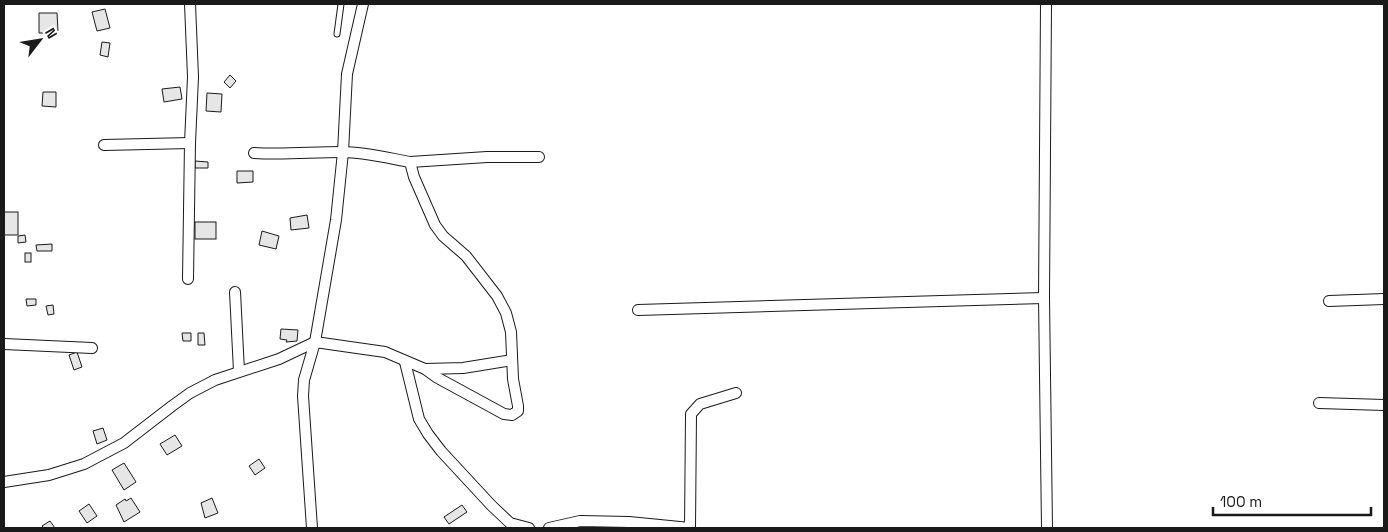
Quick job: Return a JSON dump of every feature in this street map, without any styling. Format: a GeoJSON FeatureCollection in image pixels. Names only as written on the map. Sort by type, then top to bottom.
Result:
{"type":"FeatureCollection","features":[{"type":"Feature","properties":{"kind":"street"},"geometry":{"type":"LineString","coordinates":[[188,279],[193,77],[190,4]]}},
{"type":"Feature","properties":{"kind":"street"},"geometry":{"type":"LineString","coordinates":[[312,528],[303,396],[304,380],[315,342],[336,220],[343,152],[347,74],[362,4]]}},
{"type":"Feature","properties":{"kind":"street"},"geometry":{"type":"LineString","coordinates":[[1046,4],[1044,298],[1047,528]]}},
{"type":"Feature","properties":{"kind":"street"},"geometry":{"type":"LineString","coordinates":[[104,146],[190,143]]}},
{"type":"Feature","properties":{"kind":"street"},"geometry":{"type":"LineString","coordinates":[[254,153],[343,152],[368,154],[410,162],[487,157],[539,157]]}},
{"type":"Feature","properties":{"kind":"street"},"geometry":{"type":"LineString","coordinates":[[410,162],[414,177],[435,225],[443,236],[466,256],[497,296],[506,313],[512,332],[513,379],[518,411],[512,415],[504,414],[436,377],[425,369]]}},
{"type":"Feature","properties":{"kind":"street"},"geometry":{"type":"LineString","coordinates":[[235,292],[239,371]]}},
{"type":"Feature","properties":{"kind":"street"},"geometry":{"type":"LineString","coordinates":[[638,310],[1044,298]]}},
{"type":"Feature","properties":{"kind":"street"},"geometry":{"type":"LineString","coordinates":[[1329,301],[1384,299]]}},
{"type":"Feature","properties":{"kind":"street"},"geometry":{"type":"LineString","coordinates":[[4,482],[49,475],[92,460],[124,443],[190,394],[215,380],[279,359],[315,342],[384,352],[425,369],[463,368],[512,360]]}},
{"type":"Feature","properties":{"kind":"street"},"geometry":{"type":"LineString","coordinates":[[4,344],[92,348]]}},
{"type":"Feature","properties":{"kind":"street"},"geometry":{"type":"LineString","coordinates":[[405,362],[419,419],[428,434],[491,505],[510,523],[529,528]]}},
{"type":"Feature","properties":{"kind":"street"},"geometry":{"type":"LineString","coordinates":[[548,528],[580,521],[629,522],[690,528],[691,414],[700,404],[736,393]]}},
{"type":"Feature","properties":{"kind":"street"},"geometry":{"type":"LineString","coordinates":[[1319,403],[1384,405]]}},
{"type":"Feature","properties":{"kind":"lane"},"geometry":{"type":"LineString","coordinates":[[337,34],[341,4]]}},
{"type":"Feature","properties":{"kind":"building"},"geometry":{"type":"Polygon","coordinates":[[[105,9],[110,28],[97,31],[92,12],[105,9]]]}},
{"type":"Feature","properties":{"kind":"building"},"geometry":{"type":"Polygon","coordinates":[[[39,13],[57,13],[58,31],[39,33],[39,13]]]}},
{"type":"Feature","properties":{"kind":"building"},"geometry":{"type":"Polygon","coordinates":[[[102,42],[110,43],[108,57],[100,55],[102,42]]]}},
{"type":"Feature","properties":{"kind":"building"},"geometry":{"type":"Polygon","coordinates":[[[230,75],[236,81],[230,88],[224,82],[230,75]]]}},
{"type":"Feature","properties":{"kind":"building"},"geometry":{"type":"Polygon","coordinates":[[[180,87],[182,99],[164,102],[162,89],[180,87]]]}},
{"type":"Feature","properties":{"kind":"building"},"geometry":{"type":"Polygon","coordinates":[[[43,92],[56,92],[56,107],[42,106],[43,92]]]}},
{"type":"Feature","properties":{"kind":"building"},"geometry":{"type":"Polygon","coordinates":[[[207,93],[222,94],[221,112],[206,111],[207,93]]]}},
{"type":"Feature","properties":{"kind":"building"},"geometry":{"type":"Polygon","coordinates":[[[195,161],[208,162],[208,168],[195,168],[195,161]]]}},
{"type":"Feature","properties":{"kind":"building"},"geometry":{"type":"Polygon","coordinates":[[[237,171],[253,171],[253,182],[237,183],[237,171]]]}},
{"type":"Feature","properties":{"kind":"building"},"geometry":{"type":"Polygon","coordinates":[[[4,212],[18,212],[18,235],[4,235],[4,212]]]}},
{"type":"Feature","properties":{"kind":"building"},"geometry":{"type":"Polygon","coordinates":[[[307,215],[309,228],[291,230],[290,218],[307,215]]]}},
{"type":"Feature","properties":{"kind":"building"},"geometry":{"type":"Polygon","coordinates":[[[195,222],[216,222],[216,239],[195,239],[195,222]]]}},
{"type":"Feature","properties":{"kind":"building"},"geometry":{"type":"Polygon","coordinates":[[[262,231],[279,236],[276,249],[259,245],[262,231]]]}},
{"type":"Feature","properties":{"kind":"building"},"geometry":{"type":"Polygon","coordinates":[[[25,235],[26,242],[18,243],[18,236],[25,235]]]}},
{"type":"Feature","properties":{"kind":"building"},"geometry":{"type":"Polygon","coordinates":[[[52,244],[52,251],[37,251],[36,245],[52,244]]]}},
{"type":"Feature","properties":{"kind":"building"},"geometry":{"type":"Polygon","coordinates":[[[25,253],[31,253],[31,262],[25,262],[25,253]]]}},
{"type":"Feature","properties":{"kind":"building"},"geometry":{"type":"Polygon","coordinates":[[[26,299],[36,299],[36,305],[27,306],[26,299]]]}},
{"type":"Feature","properties":{"kind":"building"},"geometry":{"type":"Polygon","coordinates":[[[53,305],[54,314],[48,315],[46,306],[53,305]]]}},
{"type":"Feature","properties":{"kind":"building"},"geometry":{"type":"Polygon","coordinates":[[[281,329],[298,330],[297,341],[286,342],[287,340],[280,339],[281,329]]]}},
{"type":"Feature","properties":{"kind":"building"},"geometry":{"type":"Polygon","coordinates":[[[182,333],[191,333],[191,341],[183,341],[182,333]]]}},
{"type":"Feature","properties":{"kind":"building"},"geometry":{"type":"Polygon","coordinates":[[[198,333],[204,333],[205,345],[198,345],[198,333]]]}},
{"type":"Feature","properties":{"kind":"building"},"geometry":{"type":"Polygon","coordinates":[[[77,352],[82,367],[74,370],[69,355],[77,352]]]}},
{"type":"Feature","properties":{"kind":"building"},"geometry":{"type":"Polygon","coordinates":[[[103,428],[107,440],[97,444],[93,431],[103,428]]]}},
{"type":"Feature","properties":{"kind":"building"},"geometry":{"type":"Polygon","coordinates":[[[175,435],[182,446],[167,455],[160,444],[175,435]]]}},
{"type":"Feature","properties":{"kind":"building"},"geometry":{"type":"Polygon","coordinates":[[[259,459],[265,468],[255,475],[249,466],[259,459]]]}},
{"type":"Feature","properties":{"kind":"building"},"geometry":{"type":"Polygon","coordinates":[[[124,463],[136,482],[124,490],[112,470],[124,463]]]}},
{"type":"Feature","properties":{"kind":"building"},"geometry":{"type":"Polygon","coordinates":[[[131,498],[140,512],[124,522],[116,505],[125,499],[126,501],[131,498]]]}},
{"type":"Feature","properties":{"kind":"building"},"geometry":{"type":"Polygon","coordinates":[[[212,498],[218,513],[205,518],[201,503],[212,498]]]}},
{"type":"Feature","properties":{"kind":"building"},"geometry":{"type":"Polygon","coordinates":[[[89,504],[97,516],[87,523],[79,511],[89,504]]]}},
{"type":"Feature","properties":{"kind":"building"},"geometry":{"type":"Polygon","coordinates":[[[462,505],[467,512],[449,524],[444,517],[462,505]]]}},
{"type":"Feature","properties":{"kind":"building"},"geometry":{"type":"Polygon","coordinates":[[[50,521],[55,528],[44,528],[42,526],[50,521]]]}}]}
